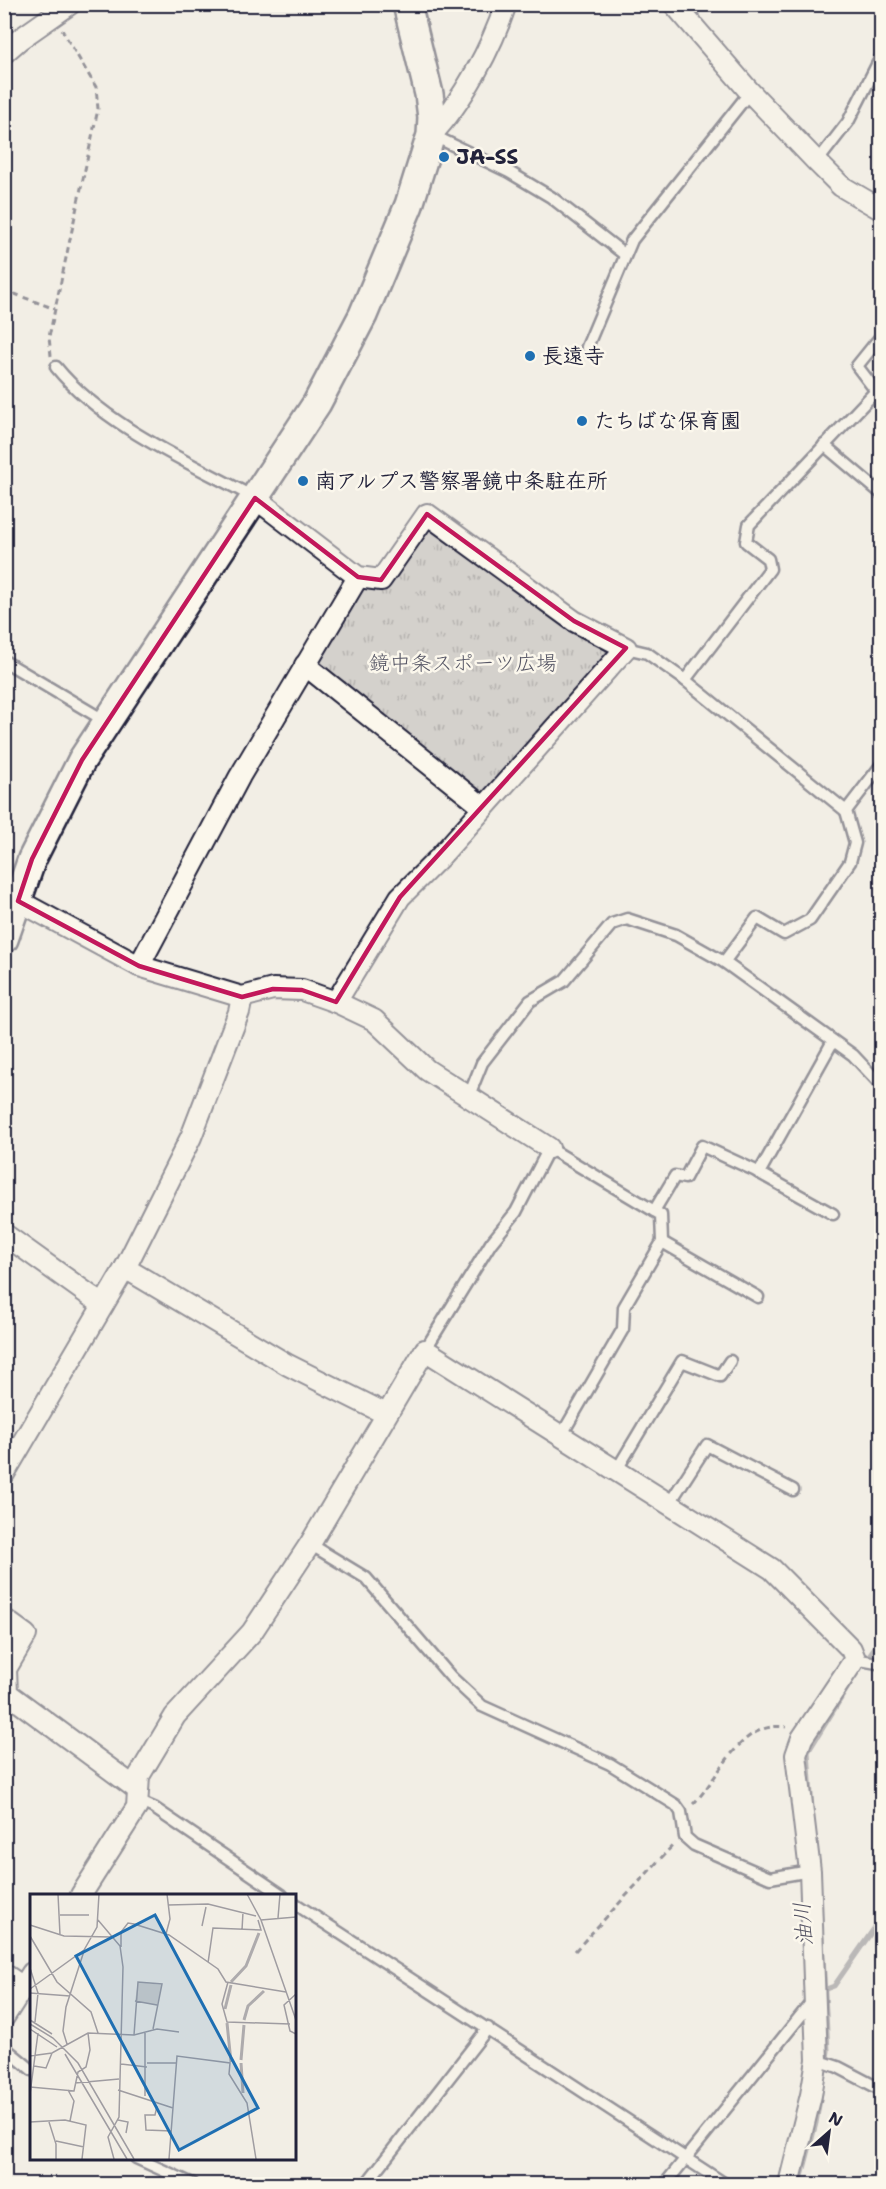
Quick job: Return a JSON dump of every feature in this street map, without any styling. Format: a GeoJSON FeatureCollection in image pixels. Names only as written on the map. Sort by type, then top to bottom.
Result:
{"type":"FeatureCollection","features":[{"type":"Feature","properties":{"kind":"street"},"geometry":{"type":"LineString","coordinates":[[4,53],[70,4]]}},
{"type":"Feature","properties":{"kind":"street"},"geometry":{"type":"LineString","coordinates":[[431,135],[454,107],[499,26],[506,4]]}},
{"type":"Feature","properties":{"kind":"street"},"geometry":{"type":"LineString","coordinates":[[674,4],[750,92],[841,186],[882,210]]}},
{"type":"Feature","properties":{"kind":"street"},"geometry":{"type":"LineString","coordinates":[[4,939],[11,897],[82,760],[317,403],[363,315],[409,205],[431,135],[432,117],[429,94],[407,5]]}},
{"type":"Feature","properties":{"kind":"street"},"geometry":{"type":"LineString","coordinates":[[255,498],[358,577],[381,580],[427,514],[574,621],[627,648],[439,858],[400,897],[336,1002]]}},
{"type":"Feature","properties":{"kind":"street"},"geometry":{"type":"LineString","coordinates":[[139,966],[240,776],[358,577]]}},
{"type":"Feature","properties":{"kind":"street"},"geometry":{"type":"LineString","coordinates":[[305,665],[483,807]]}},
{"type":"Feature","properties":{"kind":"street"},"geometry":{"type":"LineString","coordinates":[[11,897],[139,966],[242,997],[273,989],[302,990],[336,1002],[374,1020],[427,1070],[549,1148]]}},
{"type":"Feature","properties":{"kind":"street"},"geometry":{"type":"LineString","coordinates":[[4,1474],[125,1268],[191,1137],[239,1012],[242,997]]}},
{"type":"Feature","properties":{"kind":"street"},"geometry":{"type":"LineString","coordinates":[[4,1234],[103,1305]]}},
{"type":"Feature","properties":{"kind":"street"},"geometry":{"type":"LineString","coordinates":[[125,1268],[288,1365],[386,1414]]}},
{"type":"Feature","properties":{"kind":"street"},"geometry":{"type":"LineString","coordinates":[[82,1894],[137,1806],[139,1776],[175,1716],[252,1632],[309,1544],[425,1350],[772,1569],[851,1649],[855,1659],[802,1738],[796,1755],[810,1871],[820,2061],[789,2184]]}},
{"type":"Feature","properties":{"kind":"street"},"geometry":{"type":"LineString","coordinates":[[4,1619],[26,1635],[6,1669],[6,1695],[137,1795]]}},
{"type":"Feature","properties":{"kind":"street"},"geometry":{"type":"LineString","coordinates":[[4,1974],[27,1980],[4,2017]]}},
{"type":"Feature","properties":{"kind":"lane"},"geometry":{"type":"LineString","coordinates":[[407,5],[414,4]]}},
{"type":"Feature","properties":{"kind":"lane"},"geometry":{"type":"LineString","coordinates":[[817,162],[849,122],[882,55]]}},
{"type":"Feature","properties":{"kind":"lane"},"geometry":{"type":"LineString","coordinates":[[587,347],[624,254],[632,240],[750,92]]}},
{"type":"Feature","properties":{"kind":"lane"},"geometry":{"type":"LineString","coordinates":[[431,135],[509,172],[551,197],[624,254]]}},
{"type":"Feature","properties":{"kind":"lane"},"geometry":{"type":"LineString","coordinates":[[685,680],[770,569],[768,559],[746,542],[749,525],[876,391],[857,366],[882,335]]}},
{"type":"Feature","properties":{"kind":"lane"},"geometry":{"type":"LineString","coordinates":[[56,367],[66,380],[118,423],[255,498]]}},
{"type":"Feature","properties":{"kind":"lane"},"geometry":{"type":"LineString","coordinates":[[824,445],[882,494]]}},
{"type":"Feature","properties":{"kind":"lane"},"geometry":{"type":"LineString","coordinates":[[627,648],[646,653],[685,680],[846,811],[855,843],[850,862],[810,920],[784,934],[756,918],[724,962]]}},
{"type":"Feature","properties":{"kind":"lane"},"geometry":{"type":"LineString","coordinates":[[4,661],[107,722]]}},
{"type":"Feature","properties":{"kind":"lane"},"geometry":{"type":"LineString","coordinates":[[846,811],[882,764]]}},
{"type":"Feature","properties":{"kind":"lane"},"geometry":{"type":"LineString","coordinates":[[468,1098],[482,1063],[530,1001],[564,981],[612,924],[627,920],[676,935],[724,962],[853,1055],[882,1086]]}},
{"type":"Feature","properties":{"kind":"lane"},"geometry":{"type":"LineString","coordinates":[[759,1173],[833,1041]]}},
{"type":"Feature","properties":{"kind":"lane"},"geometry":{"type":"LineString","coordinates":[[654,1211],[675,1176],[685,1178],[702,1146],[759,1173],[833,1214]]}},
{"type":"Feature","properties":{"kind":"lane"},"geometry":{"type":"LineString","coordinates":[[425,1350],[491,1243],[516,1212],[549,1148],[661,1215],[662,1242],[624,1307],[623,1329],[561,1436]]}},
{"type":"Feature","properties":{"kind":"lane"},"geometry":{"type":"LineString","coordinates":[[662,1242],[758,1297]]}},
{"type":"Feature","properties":{"kind":"lane"},"geometry":{"type":"LineString","coordinates":[[615,1471],[682,1361],[720,1376],[730,1360]]}},
{"type":"Feature","properties":{"kind":"lane"},"geometry":{"type":"LineString","coordinates":[[669,1504],[707,1445],[793,1490]]}},
{"type":"Feature","properties":{"kind":"lane"},"geometry":{"type":"LineString","coordinates":[[309,1544],[366,1578],[451,1677],[482,1706],[610,1764],[676,1804],[681,1812],[685,1837],[694,1845],[770,1878],[810,1871]]}},
{"type":"Feature","properties":{"kind":"lane"},"geometry":{"type":"LineString","coordinates":[[855,1659],[878,1662],[882,1651]]}},
{"type":"Feature","properties":{"kind":"lane"},"geometry":{"type":"LineString","coordinates":[[137,1795],[281,1894]]}},
{"type":"Feature","properties":{"kind":"lane"},"geometry":{"type":"LineString","coordinates":[[296,1904],[725,2184]]}},
{"type":"Feature","properties":{"kind":"lane"},"geometry":{"type":"LineString","coordinates":[[664,2184],[816,1997]]}},
{"type":"Feature","properties":{"kind":"lane"},"geometry":{"type":"LineString","coordinates":[[366,2184],[488,2028]]}},
{"type":"Feature","properties":{"kind":"lane"},"geometry":{"type":"LineString","coordinates":[[4,2047],[30,2068]]}},
{"type":"Feature","properties":{"kind":"lane"},"geometry":{"type":"LineString","coordinates":[[820,2061],[838,2067],[882,2090]]}},
{"type":"Feature","properties":{"kind":"lane"},"geometry":{"type":"LineString","coordinates":[[140,2159],[193,2184]]}},
{"type":"Feature","properties":{"kind":"path"},"geometry":{"type":"LineString","coordinates":[[53,16],[96,87],[98,97],[98,109],[49,337],[50,353],[56,367]]}},
{"type":"Feature","properties":{"kind":"path"},"geometry":{"type":"LineString","coordinates":[[4,290],[55,309]]}},
{"type":"Feature","properties":{"kind":"path"},"geometry":{"type":"LineString","coordinates":[[681,1812],[695,1803],[737,1747],[754,1734],[772,1725],[786,1727],[802,1738]]}},
{"type":"Feature","properties":{"kind":"path"},"geometry":{"type":"LineString","coordinates":[[575,1951],[675,1842],[685,1837]]}},
{"type":"Feature","properties":{"kind":"highlighted area"},"geometry":{"type":"Polygon","coordinates":[[[255,498],[358,577],[381,580],[427,514],[574,621],[626,648],[400,897],[336,1002],[302,990],[273,989],[242,997],[139,966],[18,901],[32,859],[82,760],[255,498]]]}},
{"type":"Feature","properties":{"kind":"green space","name":"鏡中条スポーツ広場"},"geometry":{"type":"Polygon","coordinates":[[[427,514],[619,656],[483,807],[305,665],[358,577],[382,580],[427,514]]]}},
{"type":"Feature","properties":{"kind":"waterway","name":"油川"},"geometry":{"type":"LineString","coordinates":[[870,1654],[882,1637]]}},
{"type":"Feature","properties":{"kind":"waterway","name":"油川"},"geometry":{"type":"LineString","coordinates":[[812,1809],[808,1752],[850,1684]]}},
{"type":"Feature","properties":{"kind":"waterway"},"geometry":{"type":"LineString","coordinates":[[826,1989],[834,1986],[882,1917]]}},
{"type":"Feature","properties":{"kind":"waterway","name":"油川"},"geometry":{"type":"LineString","coordinates":[[800,2184],[816,2123],[828,2051],[822,1938]]}},
{"type":"Feature","properties":{"kind":"place","name":"JA-SS"},"geometry":{"type":"Point","coordinates":[444,157]}},
{"type":"Feature","properties":{"kind":"place","name":"長遠寺"},"geometry":{"type":"Point","coordinates":[530,356]}},
{"type":"Feature","properties":{"kind":"place","name":"たちばな保育園"},"geometry":{"type":"Point","coordinates":[582,421]}},
{"type":"Feature","properties":{"kind":"place","name":"南アルプス警察署鏡中条駐在所"},"geometry":{"type":"Point","coordinates":[303,481]}}]}
